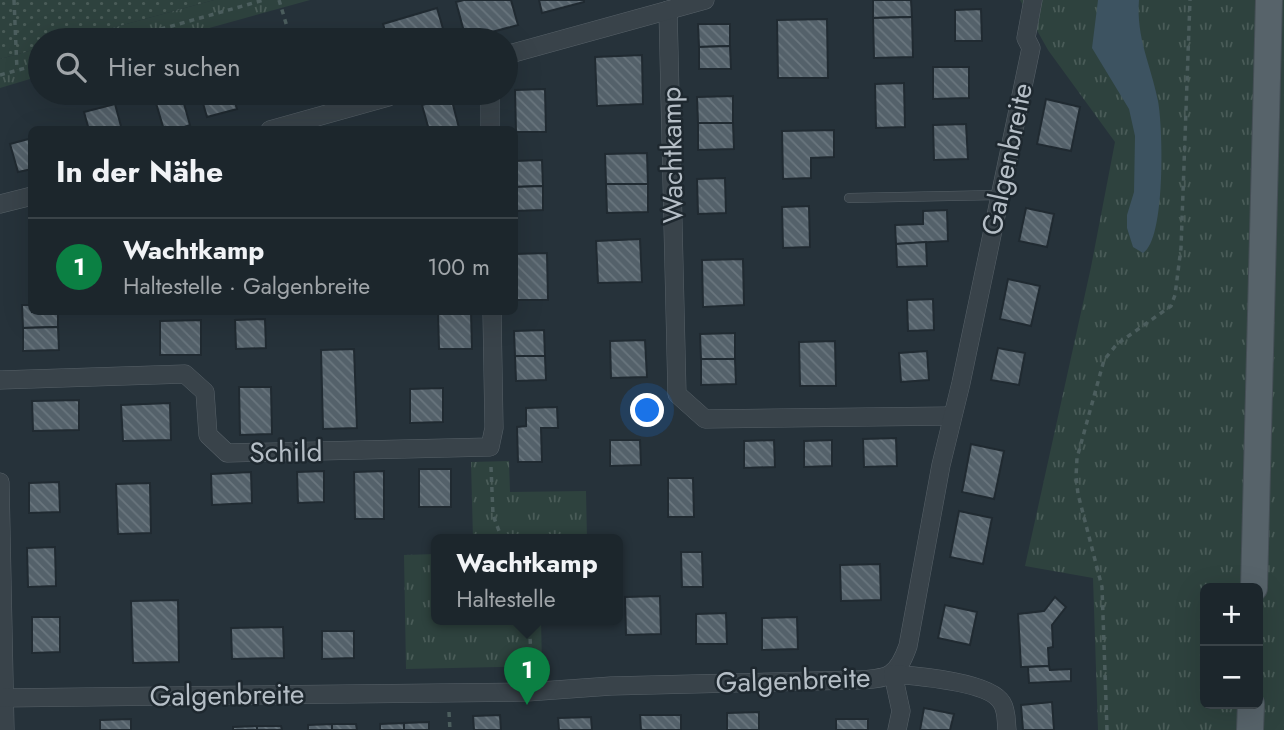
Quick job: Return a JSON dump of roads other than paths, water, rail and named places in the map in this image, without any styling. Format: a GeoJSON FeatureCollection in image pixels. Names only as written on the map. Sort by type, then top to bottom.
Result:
{"type":"FeatureCollection","features":[{"type":"Feature","properties":{"kind":"main road"},"geometry":{"type":"LineString","coordinates":[[1254,583],[1269,0]]}},
{"type":"Feature","properties":{"kind":"main road"},"geometry":{"type":"LineString","coordinates":[[1250,730],[1251,709]]}},
{"type":"Feature","properties":{"kind":"street"},"geometry":{"type":"LineString","coordinates":[[518,52],[705,0]]}},
{"type":"Feature","properties":{"kind":"street","name":"Galgenbreite"},"geometry":{"type":"LineString","coordinates":[[2,698],[533,692],[611,686],[867,680],[894,674],[908,646],[951,416],[961,383],[1031,48],[1026,38],[1033,0]]}},
{"type":"Feature","properties":{"kind":"street","name":"Wachtkamp"},"geometry":{"type":"LineString","coordinates":[[668,10],[677,394],[705,419],[951,416]]}},
{"type":"Feature","properties":{"kind":"street"},"geometry":{"type":"LineString","coordinates":[[284,126],[359,105]]}},
{"type":"Feature","properties":{"kind":"street"},"geometry":{"type":"LineString","coordinates":[[490,105],[491,126]]}},
{"type":"Feature","properties":{"kind":"street"},"geometry":{"type":"LineString","coordinates":[[0,204],[28,197]]}},
{"type":"Feature","properties":{"kind":"street","name":"Schild"},"geometry":{"type":"LineString","coordinates":[[0,380],[185,374],[205,392],[208,435],[227,453],[490,447],[494,428],[492,315]]}},
{"type":"Feature","properties":{"kind":"street"},"geometry":{"type":"LineString","coordinates":[[0,482],[2,698],[5,730]]}},
{"type":"Feature","properties":{"kind":"street"},"geometry":{"type":"LineString","coordinates":[[897,730],[901,711],[894,674],[983,689],[995,694],[1002,702],[1007,730]]}},
{"type":"Feature","properties":{"kind":"lane"},"geometry":{"type":"LineString","coordinates":[[849,198],[999,195]]}},
{"type":"Feature","properties":{"kind":"water"},"geometry":{"type":"Polygon","coordinates":[[[1098,0],[1139,0],[1142,39],[1158,101],[1162,157],[1159,206],[1156,227],[1150,244],[1143,253],[1133,247],[1127,228],[1127,215],[1134,192],[1135,136],[1129,109],[1092,48],[1098,0]]]}},
{"type":"Feature","properties":{"kind":"place","name":"Wachtkamp"},"geometry":{"type":"Point","coordinates":[527,705]}}]}
